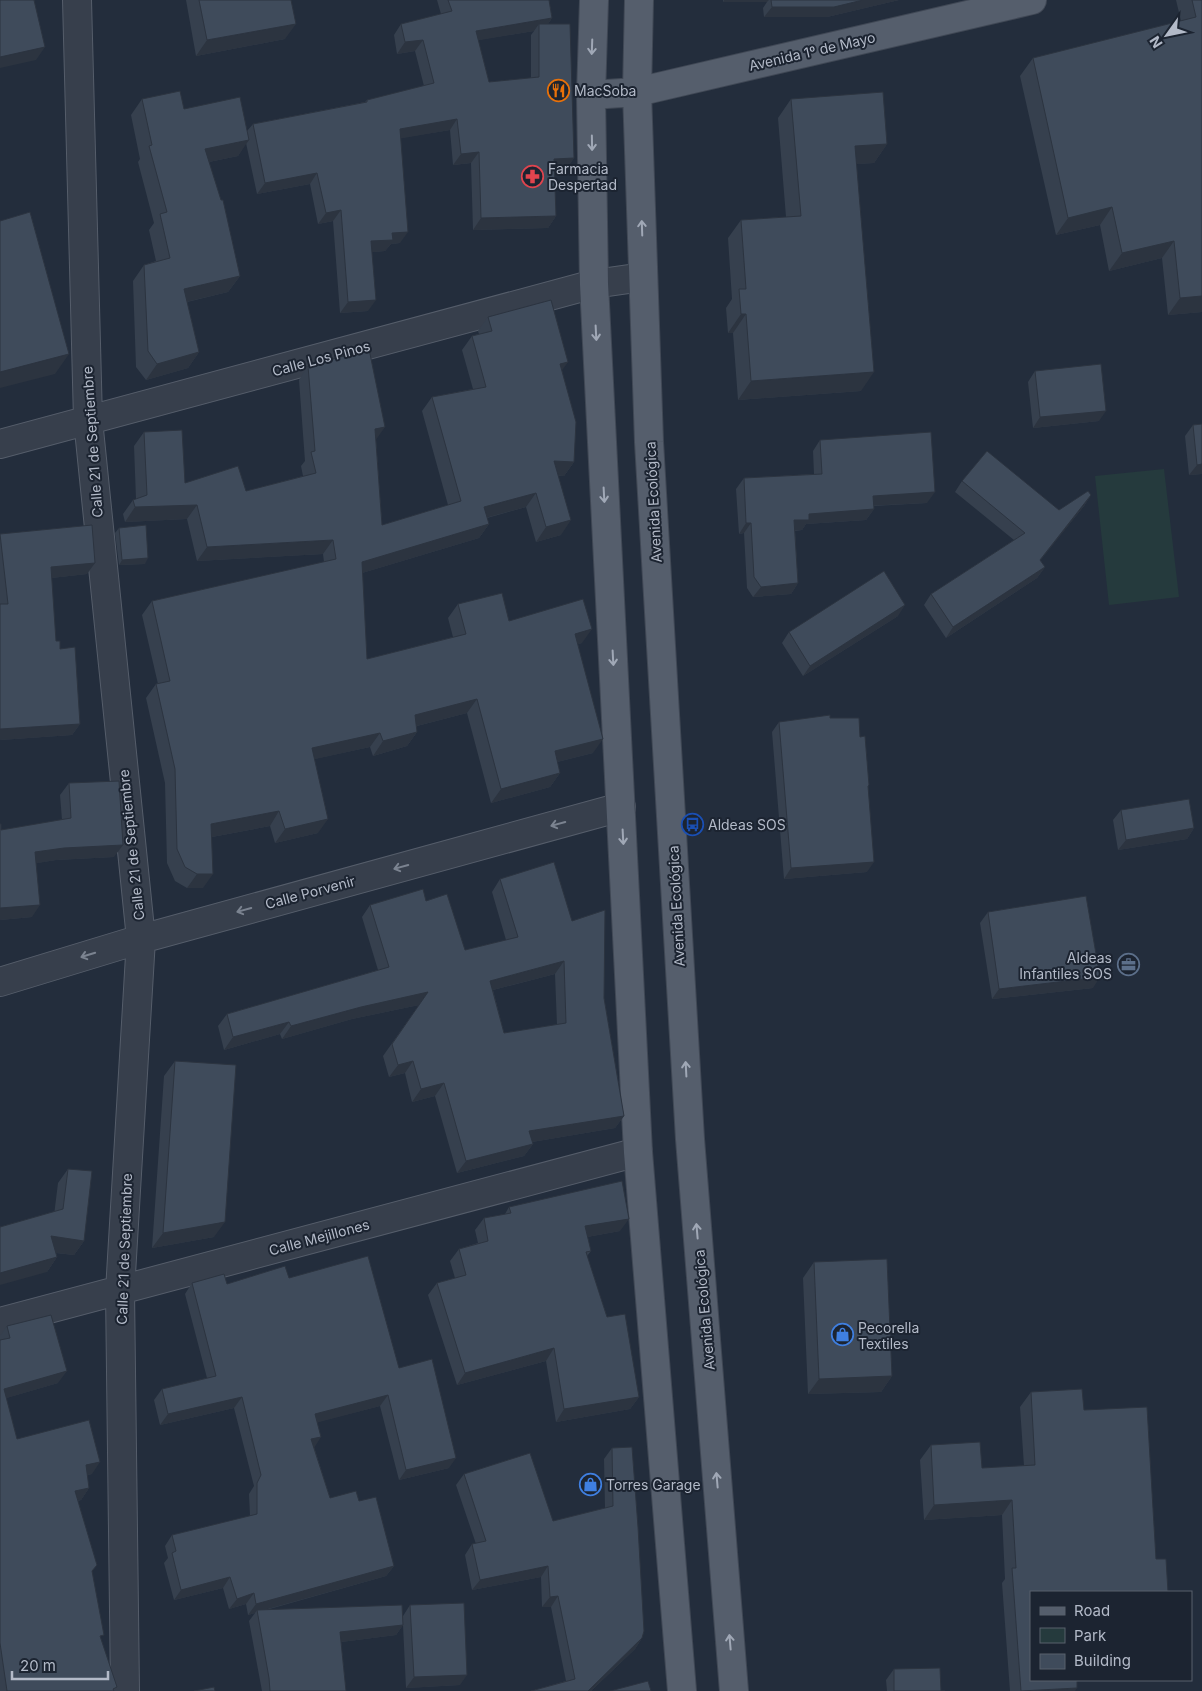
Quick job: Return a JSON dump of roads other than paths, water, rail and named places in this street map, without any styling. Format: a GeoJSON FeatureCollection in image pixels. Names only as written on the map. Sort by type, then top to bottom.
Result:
{"type":"FeatureCollection","features":[{"type":"Feature","properties":{"kind":"main road"},"geometry":{"type":"LineString","coordinates":[[594,0],[591,95],[594,284],[638,1152],[682,1691]]}},
{"type":"Feature","properties":{"kind":"main road","name":"Avenida Ecológica"},"geometry":{"type":"LineString","coordinates":[[639,0],[637,92],[649,442],[690,1139],[734,1691]]}},
{"type":"Feature","properties":{"kind":"main road","name":"Avenida 1º de Mayo"},"geometry":{"type":"LineString","coordinates":[[591,95],[637,92],[1032,0]]}},
{"type":"Feature","properties":{"kind":"street","name":"Calle 21 de Septiembre"},"geometry":{"type":"LineString","coordinates":[[77,0],[88,420],[141,939],[120,1290],[125,1691]]}},
{"type":"Feature","properties":{"kind":"street","name":"Calle Los Pinos"},"geometry":{"type":"LineString","coordinates":[[0,444],[594,284],[643,277]]}},
{"type":"Feature","properties":{"kind":"street","name":"Calle Porvenir"},"geometry":{"type":"LineString","coordinates":[[0,982],[141,939],[622,807]]}},
{"type":"Feature","properties":{"kind":"street","name":"Calle Mejillones"},"geometry":{"type":"LineString","coordinates":[[0,1322],[638,1152]]}},
{"type":"Feature","properties":{"kind":"place","name":"MacSoba"},"geometry":{"type":"Point","coordinates":[558,90]}},
{"type":"Feature","properties":{"kind":"place","name":"Farmacia Despertad"},"geometry":{"type":"Point","coordinates":[532,176]}},
{"type":"Feature","properties":{"kind":"place","name":"Aldeas SOS"},"geometry":{"type":"Point","coordinates":[692,824]}},
{"type":"Feature","properties":{"kind":"place","name":"Aldeas Infantiles SOS"},"geometry":{"type":"Point","coordinates":[1128,965]}},
{"type":"Feature","properties":{"kind":"place","name":"Pecorella Textiles"},"geometry":{"type":"Point","coordinates":[842,1335]}},
{"type":"Feature","properties":{"kind":"place","name":"Torres Garage"},"geometry":{"type":"Point","coordinates":[590,1484]}}]}
